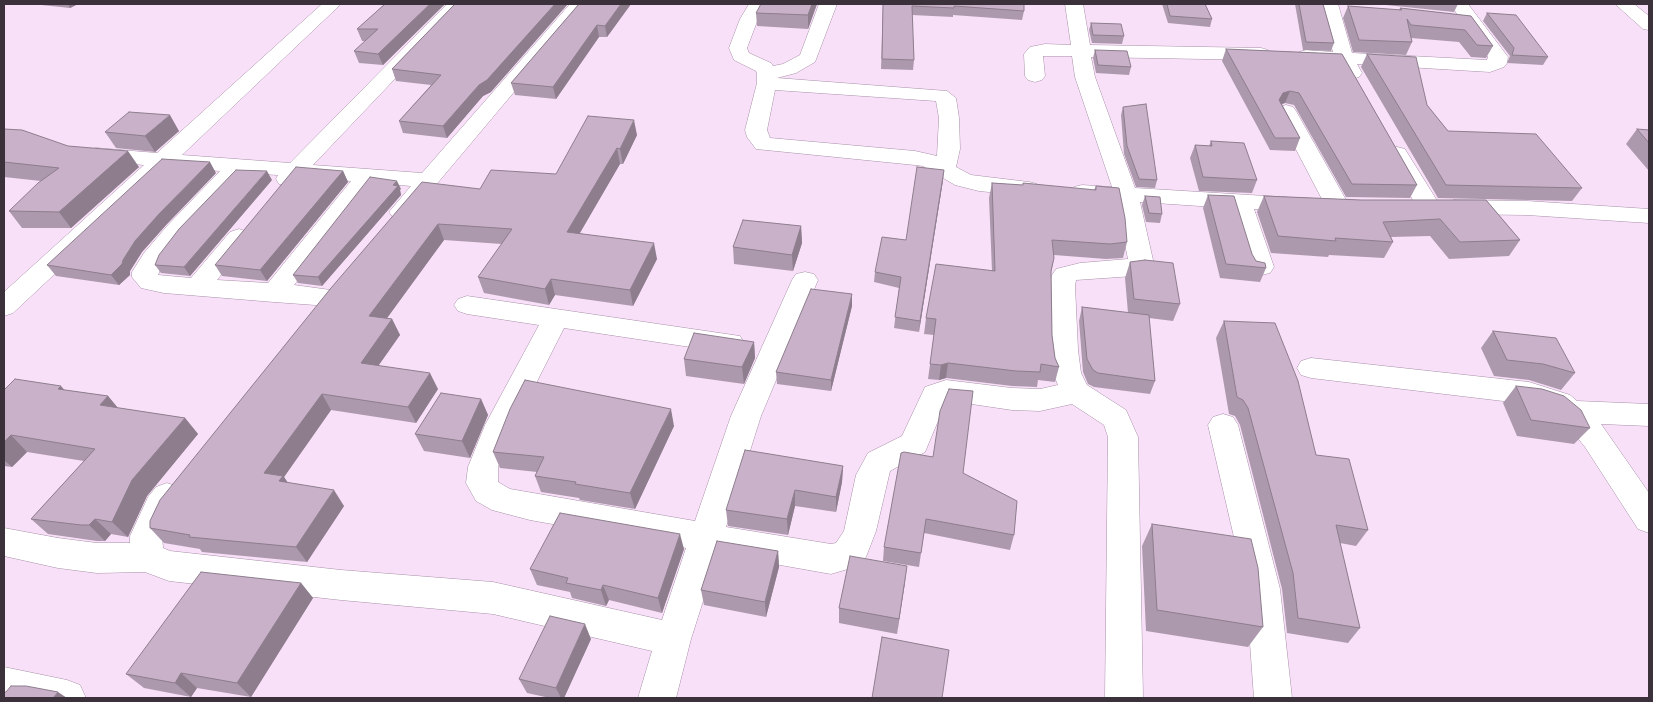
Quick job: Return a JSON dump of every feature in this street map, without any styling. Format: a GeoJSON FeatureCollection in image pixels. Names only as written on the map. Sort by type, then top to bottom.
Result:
{"type":"FeatureCollection","features":[{"type":"Feature","properties":{"kind":"street"},"geometry":{"type":"LineString","coordinates":[[4,306],[332,4]]}},
{"type":"Feature","properties":{"kind":"street"},"geometry":{"type":"LineString","coordinates":[[271,198],[296,169],[457,4]]}},
{"type":"Feature","properties":{"kind":"street"},"geometry":{"type":"LineString","coordinates":[[385,231],[579,4]]}},
{"type":"Feature","properties":{"kind":"street"},"geometry":{"type":"LineString","coordinates":[[758,4],[749,18],[738,48],[741,56],[764,67],[767,78],[756,130],[758,137],[764,144],[915,158],[945,168],[963,180],[979,184],[1058,191],[1347,207],[1286,111]]}},
{"type":"Feature","properties":{"kind":"street"},"geometry":{"type":"LineString","coordinates":[[767,78],[789,69],[808,58],[828,4]]}},
{"type":"Feature","properties":{"kind":"street"},"geometry":{"type":"LineString","coordinates":[[1074,4],[1085,77],[1126,194],[1141,260],[1134,268],[1080,271],[1065,275],[1062,286],[1064,350],[1067,373],[1076,392],[1116,418],[1123,437],[1124,698]]}},
{"type":"Feature","properties":{"kind":"street"},"geometry":{"type":"LineString","coordinates":[[1035,76],[1034,54],[1037,51],[1080,49],[1283,55],[1490,66],[1497,63],[1498,57],[1459,4]]}},
{"type":"Feature","properties":{"kind":"street"},"geometry":{"type":"LineString","coordinates":[[1624,4],[1649,26]]}},
{"type":"Feature","properties":{"kind":"street"},"geometry":{"type":"LineString","coordinates":[[1349,8],[1329,5],[1344,58],[1362,91]]}},
{"type":"Feature","properties":{"kind":"street"},"geometry":{"type":"LineString","coordinates":[[1444,18],[1471,21]]}},
{"type":"Feature","properties":{"kind":"street"},"geometry":{"type":"LineString","coordinates":[[767,78],[940,95],[946,98],[949,118],[945,168]]}},
{"type":"Feature","properties":{"kind":"street"},"geometry":{"type":"LineString","coordinates":[[1390,141],[1429,207]]}},
{"type":"Feature","properties":{"kind":"street"},"geometry":{"type":"LineString","coordinates":[[79,154],[428,180]]}},
{"type":"Feature","properties":{"kind":"street"},"geometry":{"type":"LineString","coordinates":[[237,166],[175,231],[146,272],[145,277],[150,282],[329,297]]}},
{"type":"Feature","properties":{"kind":"street"},"geometry":{"type":"LineString","coordinates":[[274,293],[368,175]]}},
{"type":"Feature","properties":{"kind":"street"},"geometry":{"type":"LineString","coordinates":[[1240,202],[1261,267]]}},
{"type":"Feature","properties":{"kind":"street"},"geometry":{"type":"LineString","coordinates":[[1403,206],[1527,208],[1649,216]]}},
{"type":"Feature","properties":{"kind":"street"},"geometry":{"type":"LineString","coordinates":[[197,287],[252,220]]}},
{"type":"Feature","properties":{"kind":"street"},"geometry":{"type":"LineString","coordinates":[[311,319],[348,275]]}},
{"type":"Feature","properties":{"kind":"street"},"geometry":{"type":"LineString","coordinates":[[657,698],[673,639],[746,416],[805,280]]}},
{"type":"Feature","properties":{"kind":"street"},"geometry":{"type":"LineString","coordinates":[[467,306],[774,349]]}},
{"type":"Feature","properties":{"kind":"street"},"geometry":{"type":"LineString","coordinates":[[556,319],[500,425],[483,467],[482,483],[487,492],[503,501],[530,508],[831,559],[846,556],[854,547],[860,530],[872,475],[879,462],[914,444],[935,395],[946,391],[958,391],[1012,399],[1040,400],[1076,392]]}},
{"type":"Feature","properties":{"kind":"street"},"geometry":{"type":"LineString","coordinates":[[1311,368],[1529,393],[1560,403],[1578,418],[1596,439],[1649,519]]}},
{"type":"Feature","properties":{"kind":"street"},"geometry":{"type":"LineString","coordinates":[[1571,412],[1649,415]]}},
{"type":"Feature","properties":{"kind":"street"},"geometry":{"type":"LineString","coordinates":[[1224,425],[1263,589],[1273,698]]}},
{"type":"Feature","properties":{"kind":"street"},"geometry":{"type":"LineString","coordinates":[[147,557],[146,536],[159,506],[184,475]]}},
{"type":"Feature","properties":{"kind":"street"},"geometry":{"type":"LineString","coordinates":[[4,542],[58,553],[97,558],[147,557],[169,566],[493,598],[673,639]]}},
{"type":"Feature","properties":{"kind":"street"},"geometry":{"type":"LineString","coordinates":[[4,685],[67,698]]}},
{"type":"Feature","properties":{"kind":"building"},"geometry":{"type":"Polygon","coordinates":[[[385,4],[430,4],[378,54],[354,51],[378,29],[357,29],[385,4]]]}},
{"type":"Feature","properties":{"kind":"building"},"geometry":{"type":"Polygon","coordinates":[[[455,4],[555,4],[443,126],[399,121],[441,75],[392,69],[455,4]]]}},
{"type":"Feature","properties":{"kind":"building"},"geometry":{"type":"Polygon","coordinates":[[[579,4],[621,4],[605,26],[597,25],[553,87],[511,83],[579,4]]]}},
{"type":"Feature","properties":{"kind":"building"},"geometry":{"type":"Polygon","coordinates":[[[761,4],[812,4],[808,15],[756,13],[761,4]]]}},
{"type":"Feature","properties":{"kind":"building"},"geometry":{"type":"Polygon","coordinates":[[[883,4],[1024,4],[1024,11],[954,6],[954,8],[912,6],[914,60],[882,59],[883,4]]]}},
{"type":"Feature","properties":{"kind":"building"},"geometry":{"type":"Polygon","coordinates":[[[1167,4],[1205,4],[1212,19],[1170,16],[1167,4]]]}},
{"type":"Feature","properties":{"kind":"building"},"geometry":{"type":"Polygon","coordinates":[[[1299,4],[1323,4],[1334,43],[1306,42],[1299,4]]]}},
{"type":"Feature","properties":{"kind":"building"},"geometry":{"type":"Polygon","coordinates":[[[1348,6],[1402,10],[1400,8],[1471,16],[1493,46],[1477,45],[1465,30],[1411,25],[1407,19],[1412,42],[1359,40],[1348,6]]]}},
{"type":"Feature","properties":{"kind":"building"},"geometry":{"type":"Polygon","coordinates":[[[1487,13],[1516,15],[1548,57],[1512,55],[1514,48],[1487,13]]]}},
{"type":"Feature","properties":{"kind":"building"},"geometry":{"type":"Polygon","coordinates":[[[1091,23],[1121,24],[1124,36],[1093,35],[1091,23]]]}},
{"type":"Feature","properties":{"kind":"building"},"geometry":{"type":"Polygon","coordinates":[[[1226,49],[1342,54],[1417,185],[1352,184],[1299,93],[1290,91],[1283,93],[1279,100],[1300,138],[1275,138],[1226,49]]]}},
{"type":"Feature","properties":{"kind":"building"},"geometry":{"type":"Polygon","coordinates":[[[1095,50],[1127,51],[1131,67],[1098,65],[1095,50]]]}},
{"type":"Feature","properties":{"kind":"building"},"geometry":{"type":"Polygon","coordinates":[[[1367,54],[1416,57],[1427,105],[1448,131],[1536,134],[1582,188],[1446,185],[1367,54]]]}},
{"type":"Feature","properties":{"kind":"building"},"geometry":{"type":"Polygon","coordinates":[[[1146,104],[1157,180],[1139,179],[1127,146],[1123,107],[1146,104]]]}},
{"type":"Feature","properties":{"kind":"building"},"geometry":{"type":"Polygon","coordinates":[[[129,112],[170,115],[145,136],[105,132],[129,112]]]}},
{"type":"Feature","properties":{"kind":"building"},"geometry":{"type":"Polygon","coordinates":[[[588,116],[634,120],[620,149],[617,148],[567,232],[654,243],[630,290],[551,279],[545,289],[478,277],[512,229],[438,224],[369,316],[392,319],[361,363],[430,373],[408,407],[322,394],[264,473],[283,476],[279,481],[334,490],[296,547],[189,537],[190,535],[150,528],[150,521],[160,500],[331,288],[422,182],[480,189],[491,170],[556,174],[588,116]]]}},
{"type":"Feature","properties":{"kind":"building"},"geometry":{"type":"Polygon","coordinates":[[[4,129],[22,130],[68,146],[128,151],[59,212],[9,211],[38,183],[59,168],[4,162],[4,129]]]}},
{"type":"Feature","properties":{"kind":"building"},"geometry":{"type":"Polygon","coordinates":[[[1637,129],[1649,130],[1649,143],[1637,129]]]}},
{"type":"Feature","properties":{"kind":"building"},"geometry":{"type":"Polygon","coordinates":[[[1211,141],[1244,143],[1257,180],[1203,177],[1195,145],[1212,146],[1211,141]]]}},
{"type":"Feature","properties":{"kind":"building"},"geometry":{"type":"Polygon","coordinates":[[[162,159],[210,162],[135,241],[122,264],[111,275],[47,265],[162,159]]]}},
{"type":"Feature","properties":{"kind":"building"},"geometry":{"type":"Polygon","coordinates":[[[296,167],[343,171],[260,270],[215,265],[296,167]]]}},
{"type":"Feature","properties":{"kind":"building"},"geometry":{"type":"Polygon","coordinates":[[[917,167],[944,170],[920,321],[895,317],[901,277],[875,272],[882,237],[906,240],[917,167]]]}},
{"type":"Feature","properties":{"kind":"building"},"geometry":{"type":"Polygon","coordinates":[[[236,170],[267,171],[184,267],[155,265],[159,255],[179,229],[236,170]]]}},
{"type":"Feature","properties":{"kind":"building"},"geometry":{"type":"Polygon","coordinates":[[[370,177],[397,181],[393,185],[398,186],[318,277],[293,275],[370,177]]]}},
{"type":"Feature","properties":{"kind":"building"},"geometry":{"type":"Polygon","coordinates":[[[992,183],[1023,185],[1023,183],[1096,190],[1096,186],[1119,188],[1125,218],[1127,242],[1110,244],[1052,240],[1054,258],[1051,271],[1052,335],[1055,358],[1059,367],[1041,364],[1040,372],[948,363],[941,365],[930,364],[936,319],[926,318],[936,264],[995,271],[992,183]]]}},
{"type":"Feature","properties":{"kind":"building"},"geometry":{"type":"Polygon","coordinates":[[[1208,195],[1234,196],[1252,254],[1256,261],[1265,263],[1266,268],[1226,264],[1208,195]]]}},
{"type":"Feature","properties":{"kind":"building"},"geometry":{"type":"Polygon","coordinates":[[[1145,196],[1160,197],[1162,214],[1149,213],[1145,196]]]}},
{"type":"Feature","properties":{"kind":"building"},"geometry":{"type":"Polygon","coordinates":[[[1264,196],[1361,200],[1486,200],[1520,240],[1460,242],[1440,219],[1383,222],[1393,242],[1335,238],[1336,241],[1278,236],[1264,196]]]}},
{"type":"Feature","properties":{"kind":"building"},"geometry":{"type":"Polygon","coordinates":[[[743,220],[801,226],[792,255],[733,247],[743,220]]]}},
{"type":"Feature","properties":{"kind":"building"},"geometry":{"type":"Polygon","coordinates":[[[1145,260],[1173,263],[1180,304],[1134,299],[1130,262],[1145,260]]]}},
{"type":"Feature","properties":{"kind":"building"},"geometry":{"type":"Polygon","coordinates":[[[811,289],[852,294],[831,380],[776,372],[811,289]]]}},
{"type":"Feature","properties":{"kind":"building"},"geometry":{"type":"Polygon","coordinates":[[[1082,307],[1149,315],[1155,381],[1098,373],[1093,370],[1087,359],[1082,307]]]}},
{"type":"Feature","properties":{"kind":"building"},"geometry":{"type":"Polygon","coordinates":[[[1224,321],[1275,323],[1298,381],[1316,455],[1349,459],[1368,530],[1336,525],[1360,628],[1298,618],[1293,573],[1248,408],[1243,400],[1237,397],[1224,321]]]}},
{"type":"Feature","properties":{"kind":"building"},"geometry":{"type":"Polygon","coordinates":[[[1493,331],[1556,338],[1575,373],[1543,364],[1507,360],[1493,331]]]}},
{"type":"Feature","properties":{"kind":"building"},"geometry":{"type":"Polygon","coordinates":[[[694,333],[754,342],[742,367],[684,359],[694,333]]]}},
{"type":"Feature","properties":{"kind":"building"},"geometry":{"type":"Polygon","coordinates":[[[15,379],[61,386],[58,389],[108,396],[100,405],[185,418],[132,480],[112,522],[95,519],[89,525],[81,525],[31,519],[95,449],[11,435],[4,442],[4,390],[15,379]]]}},
{"type":"Feature","properties":{"kind":"building"},"geometry":{"type":"Polygon","coordinates":[[[525,380],[671,409],[630,493],[535,476],[544,457],[493,452],[510,409],[525,380]]]}},
{"type":"Feature","properties":{"kind":"building"},"geometry":{"type":"Polygon","coordinates":[[[1516,386],[1542,389],[1564,396],[1581,410],[1590,428],[1531,420],[1516,386]]]}},
{"type":"Feature","properties":{"kind":"building"},"geometry":{"type":"Polygon","coordinates":[[[949,389],[973,391],[963,473],[1017,501],[1014,535],[926,519],[921,553],[884,547],[901,453],[933,457],[940,411],[949,389]]]}},
{"type":"Feature","properties":{"kind":"building"},"geometry":{"type":"Polygon","coordinates":[[[441,393],[481,399],[462,441],[415,434],[441,393]]]}},
{"type":"Feature","properties":{"kind":"building"},"geometry":{"type":"Polygon","coordinates":[[[745,450],[843,466],[836,497],[795,490],[787,519],[726,510],[745,450]]]}},
{"type":"Feature","properties":{"kind":"building"},"geometry":{"type":"Polygon","coordinates":[[[560,513],[680,534],[658,598],[603,585],[601,590],[566,583],[568,578],[530,569],[560,513]]]}},
{"type":"Feature","properties":{"kind":"building"},"geometry":{"type":"Polygon","coordinates":[[[1152,524],[1251,539],[1258,568],[1263,627],[1157,610],[1152,524]]]}},
{"type":"Feature","properties":{"kind":"building"},"geometry":{"type":"Polygon","coordinates":[[[717,541],[778,551],[765,602],[701,590],[717,541]]]}},
{"type":"Feature","properties":{"kind":"building"},"geometry":{"type":"Polygon","coordinates":[[[850,556],[907,566],[899,619],[839,608],[850,556]]]}},
{"type":"Feature","properties":{"kind":"building"},"geometry":{"type":"Polygon","coordinates":[[[201,572],[301,583],[237,683],[181,673],[175,683],[126,674],[201,572]]]}},
{"type":"Feature","properties":{"kind":"building"},"geometry":{"type":"Polygon","coordinates":[[[550,616],[585,624],[556,688],[519,679],[550,616]]]}},
{"type":"Feature","properties":{"kind":"building"},"geometry":{"type":"Polygon","coordinates":[[[882,637],[949,650],[942,698],[872,698],[882,637]]]}},
{"type":"Feature","properties":{"kind":"building"},"geometry":{"type":"Polygon","coordinates":[[[11,686],[26,686],[58,692],[53,698],[4,698],[4,692],[11,686]]]}}]}
